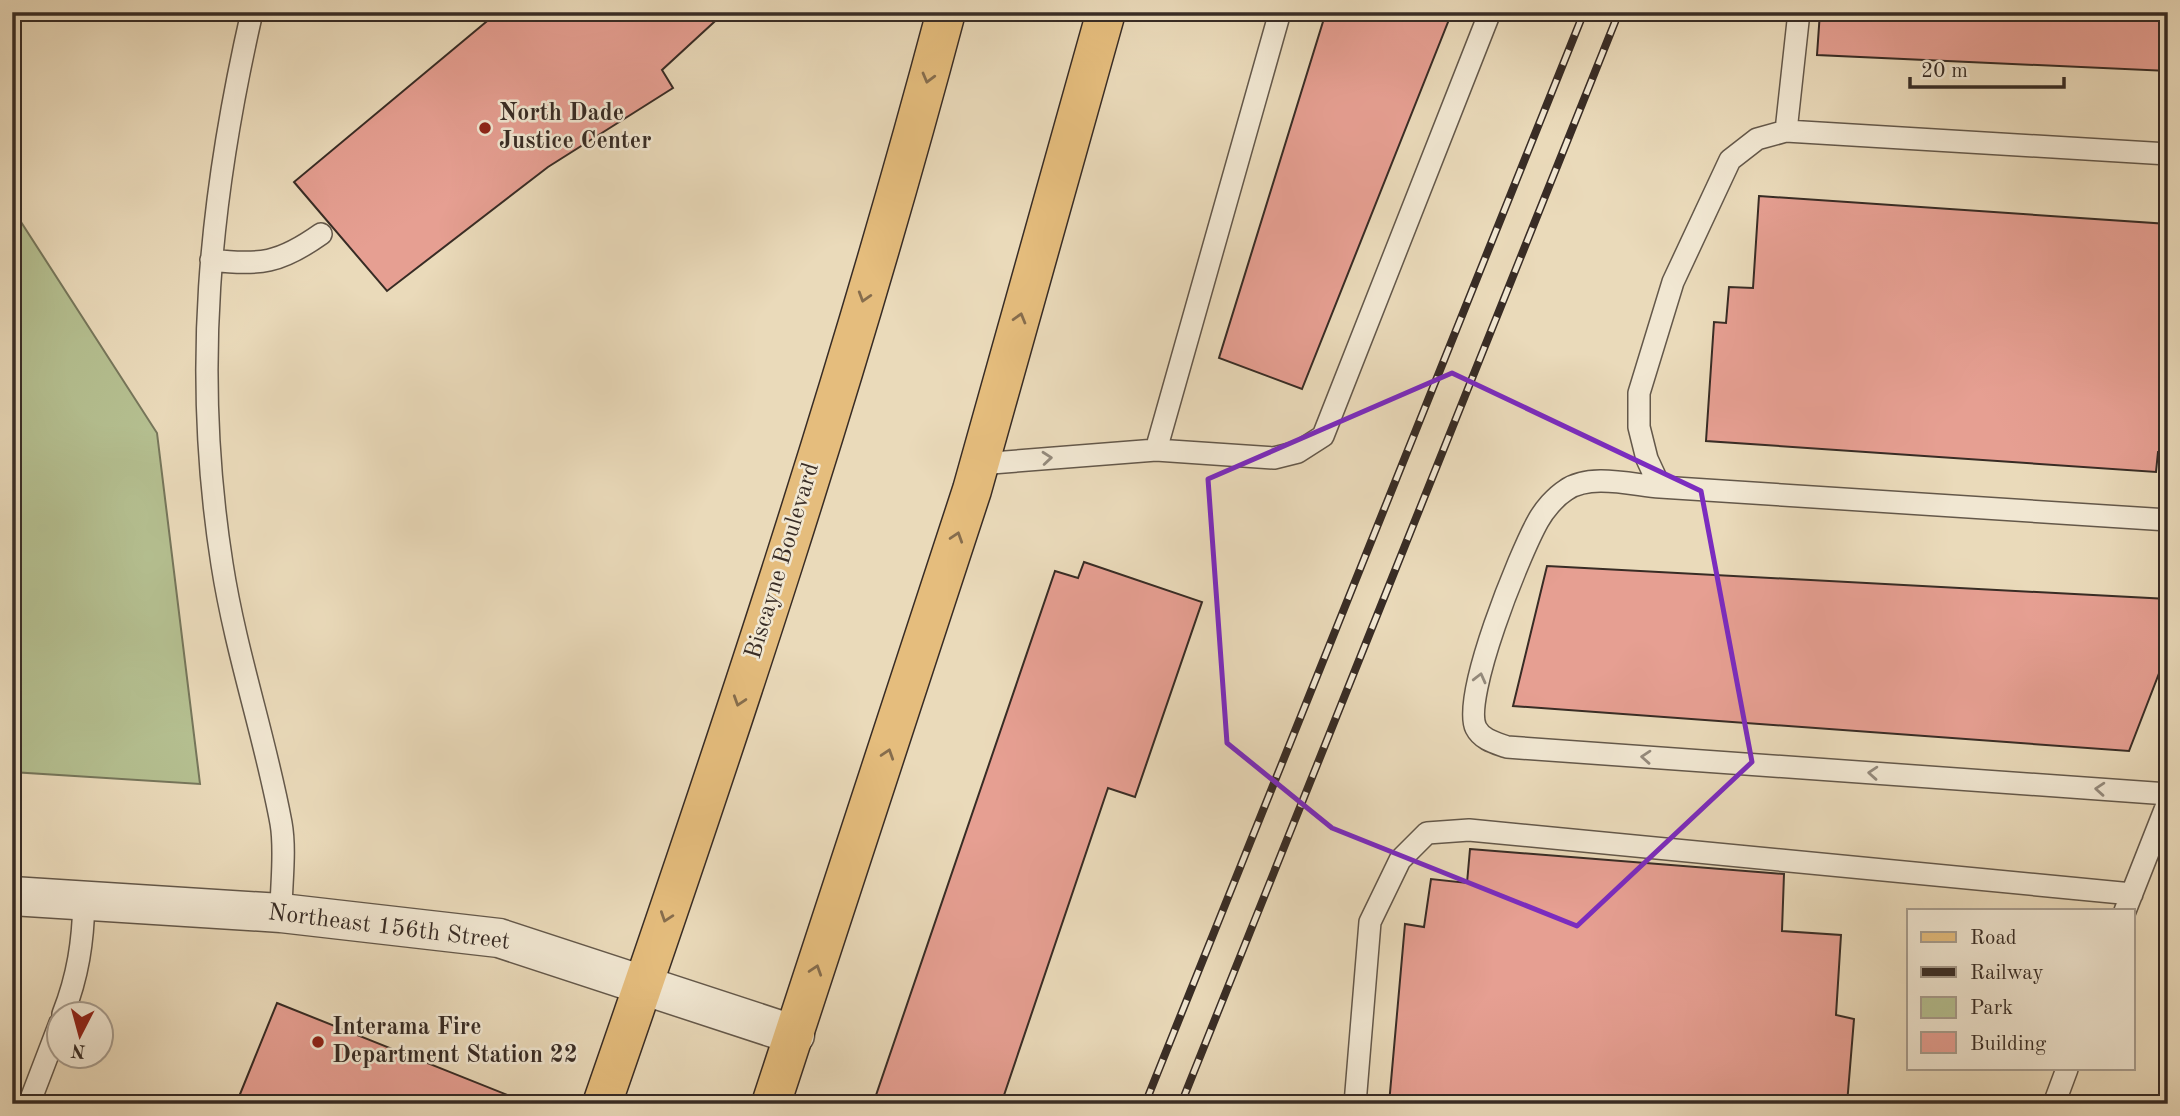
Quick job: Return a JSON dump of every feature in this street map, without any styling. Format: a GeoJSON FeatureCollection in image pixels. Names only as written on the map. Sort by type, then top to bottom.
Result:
{"type":"FeatureCollection","features":[{"type":"Feature","properties":{"kind":"main road","name":"Biscayne Boulevard"},"geometry":{"type":"LineString","coordinates":[[602,1104],[734,716],[812,470],[908,156],[946,12]]}},
{"type":"Feature","properties":{"kind":"main road"},"geometry":{"type":"LineString","coordinates":[[771,1104],[979,464],[1105,12]]}},
{"type":"Feature","properties":{"kind":"street","name":"Northeast 156th Street"},"geometry":{"type":"LineString","coordinates":[[12,896],[281,913],[499,938],[795,1035]]}},
{"type":"Feature","properties":{"kind":"lane"},"geometry":{"type":"LineString","coordinates":[[252,12],[226,131],[211,260],[206,346],[212,497],[235,642],[282,825],[281,913]]}},
{"type":"Feature","properties":{"kind":"lane"},"geometry":{"type":"LineString","coordinates":[[1156,450],[1280,12]]}},
{"type":"Feature","properties":{"kind":"lane"},"geometry":{"type":"LineString","coordinates":[[979,464],[1156,450],[1274,458],[1298,452],[1323,436],[1490,12]]}},
{"type":"Feature","properties":{"kind":"lane"},"geometry":{"type":"LineString","coordinates":[[1786,131],[1799,12]]}},
{"type":"Feature","properties":{"kind":"lane"},"geometry":{"type":"LineString","coordinates":[[1660,487],[1647,459],[1639,427],[1639,393],[1673,282],[1730,160],[1757,139],[1786,131],[2168,154]]}},
{"type":"Feature","properties":{"kind":"lane"},"geometry":{"type":"LineString","coordinates":[[211,260],[245,264],[270,262],[292,254],[321,234]]}},
{"type":"Feature","properties":{"kind":"lane"},"geometry":{"type":"LineString","coordinates":[[2168,520],[1588,482],[1567,489],[1538,521],[1492,630],[1472,708],[1476,728],[1488,741],[1507,747],[2168,794]]}},
{"type":"Feature","properties":{"kind":"lane"},"geometry":{"type":"LineString","coordinates":[[1355,1104],[1370,922],[1400,860],[1427,833],[1469,830],[2128,903],[2168,802]]}},
{"type":"Feature","properties":{"kind":"lane"},"geometry":{"type":"LineString","coordinates":[[68,1000],[77,976],[82,948],[84,901]]}},
{"type":"Feature","properties":{"kind":"lane"},"geometry":{"type":"LineString","coordinates":[[29,1104],[46,1060]]}},
{"type":"Feature","properties":{"kind":"lane"},"geometry":{"type":"LineString","coordinates":[[2054,1104],[2067,1070]]}},
{"type":"Feature","properties":{"kind":"lane"},"geometry":{"type":"LineString","coordinates":[[12,1100],[22,1104]]}},
{"type":"Feature","properties":{"kind":"highlighted area"},"geometry":{"type":"Polygon","coordinates":[[[1452,373],[1701,491],[1752,762],[1577,926],[1332,828],[1227,743],[1208,479],[1452,373]]]}},
{"type":"Feature","properties":{"kind":"green space"},"geometry":{"type":"Polygon","coordinates":[[[12,208],[157,433],[200,784],[12,772],[12,208]]]}},
{"type":"Feature","properties":{"kind":"building","name":"North Dade Justice Center"},"geometry":{"type":"Polygon","coordinates":[[[498,12],[725,12],[662,70],[673,88],[548,167],[387,291],[294,182],[498,12]]]}},
{"type":"Feature","properties":{"kind":"building"},"geometry":{"type":"Polygon","coordinates":[[[1326,12],[1452,12],[1302,389],[1219,358],[1326,12]]]}},
{"type":"Feature","properties":{"kind":"building"},"geometry":{"type":"Polygon","coordinates":[[[1820,12],[2168,12],[2168,71],[1817,55],[1820,12]]]}},
{"type":"Feature","properties":{"kind":"building"},"geometry":{"type":"Polygon","coordinates":[[[1759,196],[2168,224],[2168,453],[2158,452],[2156,472],[1706,441],[1714,322],[1726,323],[1729,287],[1753,288],[1759,196]]]}},
{"type":"Feature","properties":{"kind":"building"},"geometry":{"type":"Polygon","coordinates":[[[1084,562],[1202,602],[1135,797],[1108,788],[1001,1104],[873,1104],[1055,571],[1078,578],[1084,562]]]}},
{"type":"Feature","properties":{"kind":"building"},"geometry":{"type":"Polygon","coordinates":[[[1547,566],[2168,599],[2168,650],[2129,751],[1513,706],[1547,566]]]}},
{"type":"Feature","properties":{"kind":"building"},"geometry":{"type":"Polygon","coordinates":[[[1470,849],[1784,874],[1782,931],[1841,935],[1836,1015],[1854,1019],[1847,1104],[1389,1104],[1405,924],[1424,927],[1431,879],[1467,883],[1470,849]]]}},
{"type":"Feature","properties":{"kind":"building","name":"Interama Fire Department Station 22"},"geometry":{"type":"Polygon","coordinates":[[[277,1003],[525,1102],[525,1104],[236,1104],[277,1003]]]}},
{"type":"Feature","properties":{"kind":"railway"},"geometry":{"type":"LineString","coordinates":[[1145,1104],[1584,12]]}},
{"type":"Feature","properties":{"kind":"railway"},"geometry":{"type":"LineString","coordinates":[[1181,1104],[1619,12]]}},
{"type":"Feature","properties":{"kind":"place","name":"North Dade Justice Center"},"geometry":{"type":"Point","coordinates":[485,128]}},
{"type":"Feature","properties":{"kind":"place","name":"Interama Fire Department Station 22"},"geometry":{"type":"Point","coordinates":[318,1042]}}]}
